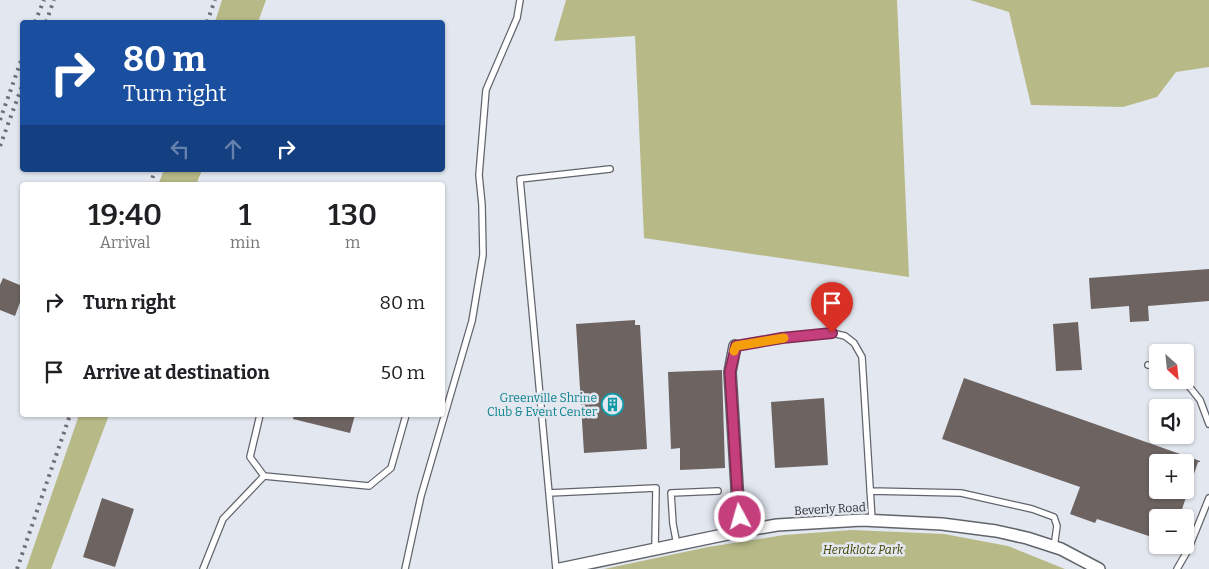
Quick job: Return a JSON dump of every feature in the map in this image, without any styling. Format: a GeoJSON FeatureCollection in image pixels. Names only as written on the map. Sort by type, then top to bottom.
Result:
{"type":"FeatureCollection","features":[{"type":"Feature","properties":{"kind":"street"},"geometry":{"type":"LineString","coordinates":[[736,346],[730,372],[738,503],[742,531]]}},
{"type":"Feature","properties":{"kind":"street","name":"Beverly Road"},"geometry":{"type":"LineString","coordinates":[[558,569],[777,525],[872,520],[942,524],[996,531],[1028,538],[1054,547],[1099,569]]}},
{"type":"Feature","properties":{"kind":"lane"},"geometry":{"type":"LineString","coordinates":[[445,416],[472,321],[483,255],[479,175],[486,90],[517,18],[520,0]]}},
{"type":"Feature","properties":{"kind":"lane"},"geometry":{"type":"LineString","coordinates":[[558,569],[549,493],[520,179],[610,169]]}},
{"type":"Feature","properties":{"kind":"lane"},"geometry":{"type":"LineString","coordinates":[[736,346],[782,338],[832,333],[845,336],[854,343],[862,356],[872,520]]}},
{"type":"Feature","properties":{"kind":"lane"},"geometry":{"type":"LineString","coordinates":[[1191,389],[1200,400],[1209,424]]}},
{"type":"Feature","properties":{"kind":"lane"},"geometry":{"type":"LineString","coordinates":[[260,417],[250,457],[264,476],[369,486],[391,468],[405,417]]}},
{"type":"Feature","properties":{"kind":"lane"},"geometry":{"type":"LineString","coordinates":[[405,569],[422,496],[445,417]]}},
{"type":"Feature","properties":{"kind":"lane"},"geometry":{"type":"LineString","coordinates":[[203,569],[223,519],[264,476]]}},
{"type":"Feature","properties":{"kind":"lane"},"geometry":{"type":"LineString","coordinates":[[549,493],[656,488],[655,549]]}},
{"type":"Feature","properties":{"kind":"lane"},"geometry":{"type":"LineString","coordinates":[[677,544],[673,524],[671,494],[718,491]]}},
{"type":"Feature","properties":{"kind":"lane"},"geometry":{"type":"LineString","coordinates":[[870,492],[961,493],[1032,509],[1054,518],[1057,526],[1054,547]]}},
{"type":"Feature","properties":{"kind":"lane"},"geometry":{"type":"LineString","coordinates":[[1177,569],[1188,550],[1209,498]]}},
{"type":"Feature","properties":{"kind":"green space"},"geometry":{"type":"Polygon","coordinates":[[[222,0],[266,0],[259,20],[216,20],[222,0]]]}},
{"type":"Feature","properties":{"kind":"green space"},"geometry":{"type":"Polygon","coordinates":[[[566,0],[897,0],[909,277],[644,238],[635,36],[554,41],[566,0]]]}},
{"type":"Feature","properties":{"kind":"green space"},"geometry":{"type":"Polygon","coordinates":[[[970,0],[1209,0],[1209,67],[1176,72],[1157,97],[1123,107],[1031,105],[1009,12],[970,0]]]}},
{"type":"Feature","properties":{"kind":"green space"},"geometry":{"type":"Polygon","coordinates":[[[163,172],[201,172],[197,182],[159,182],[163,172]]]}},
{"type":"Feature","properties":{"kind":"green space"},"geometry":{"type":"Polygon","coordinates":[[[78,417],[108,417],[51,569],[26,569],[78,417]]]}},
{"type":"Feature","properties":{"kind":"green space","name":"Herdklotz Park"},"geometry":{"type":"Polygon","coordinates":[[[852,530],[944,534],[1008,546],[1065,569],[604,569],[708,547],[784,535],[852,530]]]}},
{"type":"Feature","properties":{"kind":"building"},"geometry":{"type":"Polygon","coordinates":[[[1209,269],[1209,301],[1148,306],[1149,321],[1130,322],[1129,306],[1091,309],[1089,278],[1209,269]]]}},
{"type":"Feature","properties":{"kind":"building"},"geometry":{"type":"Polygon","coordinates":[[[3,278],[20,285],[20,302],[15,316],[0,310],[0,285],[3,278]]]}},
{"type":"Feature","properties":{"kind":"building","name":"Greenville Shrine Club & Event Center"},"geometry":{"type":"Polygon","coordinates":[[[635,320],[635,325],[640,325],[647,449],[584,453],[576,324],[635,320]]]}},
{"type":"Feature","properties":{"kind":"building"},"geometry":{"type":"Polygon","coordinates":[[[1078,322],[1082,370],[1056,371],[1053,324],[1078,322]]]}},
{"type":"Feature","properties":{"kind":"building"},"geometry":{"type":"Polygon","coordinates":[[[722,370],[725,468],[680,470],[680,448],[671,449],[668,372],[722,370]]]}},
{"type":"Feature","properties":{"kind":"building"},"geometry":{"type":"Polygon","coordinates":[[[964,378],[1180,454],[1149,454],[1149,499],[1185,499],[1182,509],[1149,509],[1149,536],[1097,519],[1095,523],[1070,514],[1080,487],[942,439],[964,378]]]}},
{"type":"Feature","properties":{"kind":"building"},"geometry":{"type":"Polygon","coordinates":[[[824,398],[828,465],[775,468],[771,402],[824,398]]]}},
{"type":"Feature","properties":{"kind":"building"},"geometry":{"type":"Polygon","coordinates":[[[294,417],[354,417],[350,433],[293,419],[294,417]]]}},
{"type":"Feature","properties":{"kind":"building"},"geometry":{"type":"Polygon","coordinates":[[[1194,459],[1200,461],[1194,474],[1194,459]]]}},
{"type":"Feature","properties":{"kind":"building"},"geometry":{"type":"Polygon","coordinates":[[[102,498],[134,509],[115,567],[83,557],[102,498]]]}},
{"type":"Feature","properties":{"kind":"railway"},"geometry":{"type":"LineString","coordinates":[[36,20],[44,0]]}},
{"type":"Feature","properties":{"kind":"railway"},"geometry":{"type":"LineString","coordinates":[[47,20],[54,0]]}},
{"type":"Feature","properties":{"kind":"railway"},"geometry":{"type":"LineString","coordinates":[[208,20],[215,0]]}},
{"type":"Feature","properties":{"kind":"railway"},"geometry":{"type":"LineString","coordinates":[[0,120],[20,64]]}},
{"type":"Feature","properties":{"kind":"railway"},"geometry":{"type":"LineString","coordinates":[[0,146],[20,91]]}},
{"type":"Feature","properties":{"kind":"railway"},"geometry":{"type":"LineString","coordinates":[[151,182],[154,172]]}},
{"type":"Feature","properties":{"kind":"railway"},"geometry":{"type":"LineString","coordinates":[[17,569],[69,417]]}},
{"type":"Feature","properties":{"kind":"slow traffic"},"geometry":{"type":"LineString","coordinates":[[734,351],[736,346],[784,338]]}},
{"type":"Feature","properties":{"kind":"place","name":"Greenville Shrine Club & Event Center"},"geometry":{"type":"Point","coordinates":[613,405]}},
{"type":"Feature","properties":{"kind":"route"},"geometry":{"type":"LineString","coordinates":[[740,517],[730,372],[736,346],[782,338],[832,333]]}}]}
